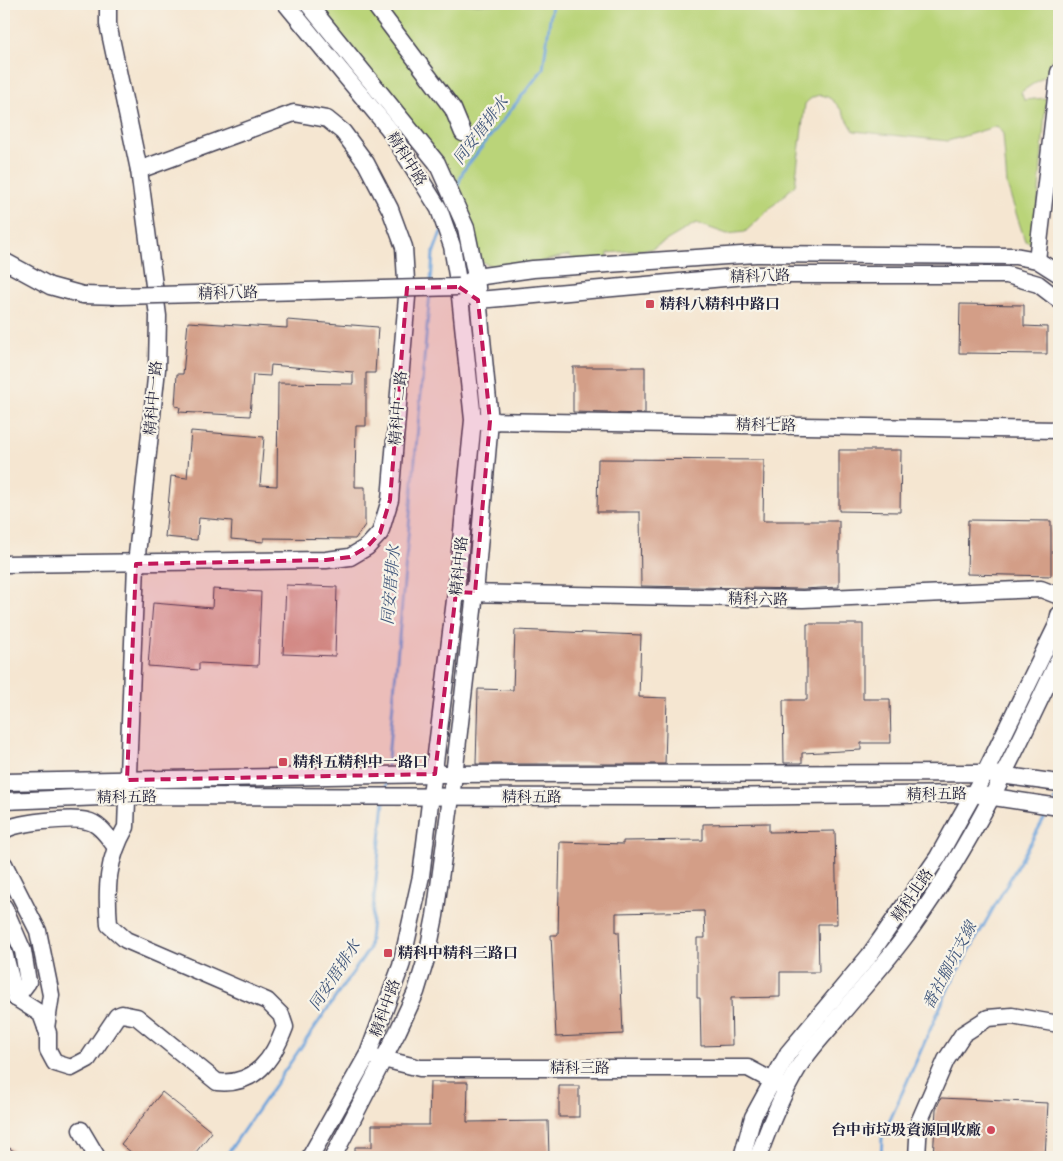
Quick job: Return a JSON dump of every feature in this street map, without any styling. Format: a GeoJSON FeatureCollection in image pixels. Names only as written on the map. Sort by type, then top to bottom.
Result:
{"type":"FeatureCollection","features":[{"type":"Feature","properties":{"kind":"street","name":"精科中一路"},"geometry":{"type":"LineString","coordinates":[[46,1028],[48,1050],[55,1063],[71,1068],[88,1059],[117,1016],[122,1014],[137,1017],[217,1082],[232,1084],[258,1072],[278,1047],[285,1026],[281,1015],[267,1001],[126,940],[109,925],[106,892],[115,846],[126,827],[136,564],[158,369],[158,316],[139,170],[108,24],[108,4]]}},
{"type":"Feature","properties":{"kind":"street","name":"精科中路"},"geometry":{"type":"LineString","coordinates":[[286,4],[389,129],[439,209],[452,246],[459,287],[473,420],[456,592],[421,876],[401,966],[368,1054],[310,1157]]}},
{"type":"Feature","properties":{"kind":"street","name":"精科中路"},"geometry":{"type":"LineString","coordinates":[[310,4],[437,163],[466,228],[476,277],[490,421],[475,593],[454,775],[449,797],[427,956],[416,992],[384,1060],[333,1157]]}},
{"type":"Feature","properties":{"kind":"street"},"geometry":{"type":"LineString","coordinates":[[374,4],[453,110],[463,132]]}},
{"type":"Feature","properties":{"kind":"street"},"geometry":{"type":"LineString","coordinates":[[1037,260],[1059,72]]}},
{"type":"Feature","properties":{"kind":"street","name":"精科中二路"},"geometry":{"type":"LineString","coordinates":[[4,564],[136,564],[326,560],[350,557],[367,547],[380,533],[390,500],[407,297],[404,247],[390,209],[366,164],[343,132],[327,119],[294,113],[139,170]]}},
{"type":"Feature","properties":{"kind":"street","name":"精科八路"},"geometry":{"type":"LineString","coordinates":[[4,261],[50,286],[83,295],[120,296],[459,287],[476,277],[534,269],[756,254],[1015,256],[1037,260],[1059,274]]}},
{"type":"Feature","properties":{"kind":"street","name":"精科八路"},"geometry":{"type":"LineString","coordinates":[[478,300],[758,275],[1007,274],[1038,284],[1059,300]]}},
{"type":"Feature","properties":{"kind":"street"},"geometry":{"type":"LineString","coordinates":[[459,287],[478,300]]}},
{"type":"Feature","properties":{"kind":"street","name":"精科七路"},"geometry":{"type":"LineString","coordinates":[[473,420],[1059,430]]}},
{"type":"Feature","properties":{"kind":"street","name":"精科六路"},"geometry":{"type":"LineString","coordinates":[[456,592],[803,600],[1041,589],[1059,596]]}},
{"type":"Feature","properties":{"kind":"street","name":"精科北路"},"geometry":{"type":"LineString","coordinates":[[742,1157],[753,1117],[793,1046],[869,956],[919,888],[985,773],[1053,634],[1059,616]]}},
{"type":"Feature","properties":{"kind":"street","name":"精科北路"},"geometry":{"type":"LineString","coordinates":[[758,1157],[769,1125],[798,1067],[913,926],[947,874],[1004,774],[1059,659]]}},
{"type":"Feature","properties":{"kind":"street","name":"精科五路"},"geometry":{"type":"LineString","coordinates":[[4,782],[435,774],[985,773],[1004,774],[1059,783]]}},
{"type":"Feature","properties":{"kind":"street","name":"精科五路"},"geometry":{"type":"LineString","coordinates":[[4,802],[126,796],[704,797],[974,794],[1059,806]]}},
{"type":"Feature","properties":{"kind":"street"},"geometry":{"type":"LineString","coordinates":[[4,831],[22,823],[87,820],[105,832],[115,846]]}},
{"type":"Feature","properties":{"kind":"street"},"geometry":{"type":"LineString","coordinates":[[4,864],[38,931],[51,995],[46,1028]]}},
{"type":"Feature","properties":{"kind":"street"},"geometry":{"type":"LineString","coordinates":[[4,907],[23,951],[28,982],[16,998]]}},
{"type":"Feature","properties":{"kind":"street"},"geometry":{"type":"LineString","coordinates":[[4,952],[16,998],[41,1014],[46,1028]]}},
{"type":"Feature","properties":{"kind":"street"},"geometry":{"type":"LineString","coordinates":[[918,1157],[919,1122],[946,1060],[963,1034],[988,1018],[1012,1016],[1059,1024]]}},
{"type":"Feature","properties":{"kind":"street","name":"精科三路"},"geometry":{"type":"LineString","coordinates":[[368,1054],[384,1060],[420,1068],[748,1068],[787,1089]]}},
{"type":"Feature","properties":{"kind":"street"},"geometry":{"type":"LineString","coordinates":[[81,1130],[97,1157]]}},
{"type":"Feature","properties":{"kind":"highlighted area"},"geometry":{"type":"Polygon","coordinates":[[[459,287],[478,300],[490,421],[475,593],[456,592],[435,774],[127,780],[136,564],[326,560],[350,557],[367,547],[380,533],[390,500],[407,288],[459,287]]]}},
{"type":"Feature","properties":{"kind":"green space"},"geometry":{"type":"Polygon","coordinates":[[[327,4],[1059,4],[1059,30],[1048,74],[1021,92],[1024,100],[1046,98],[1035,244],[1025,241],[1007,185],[1003,134],[997,126],[948,141],[854,131],[840,108],[828,97],[821,95],[813,97],[805,104],[795,185],[745,232],[727,234],[696,223],[652,249],[608,253],[607,268],[582,269],[569,255],[524,266],[500,267],[490,265],[481,261],[451,192],[324,15],[327,4]]]}},
{"type":"Feature","properties":{"kind":"building"},"geometry":{"type":"Polygon","coordinates":[[[960,304],[1024,305],[1024,326],[1047,327],[1047,354],[959,353],[960,304]]]}},
{"type":"Feature","properties":{"kind":"building"},"geometry":{"type":"Polygon","coordinates":[[[287,320],[378,327],[375,373],[366,373],[366,426],[356,426],[355,487],[365,487],[365,525],[355,539],[264,538],[264,542],[231,539],[232,521],[199,518],[197,540],[165,537],[171,476],[187,478],[191,431],[264,437],[260,485],[277,486],[278,383],[353,384],[353,372],[271,365],[270,376],[253,375],[250,416],[179,412],[180,407],[175,406],[177,374],[183,374],[188,322],[287,328],[287,320]]]}},
{"type":"Feature","properties":{"kind":"building"},"geometry":{"type":"Polygon","coordinates":[[[573,367],[645,367],[645,414],[573,412],[573,367]]]}},
{"type":"Feature","properties":{"kind":"building"},"geometry":{"type":"Polygon","coordinates":[[[839,450],[901,450],[900,512],[839,511],[839,450]]]}},
{"type":"Feature","properties":{"kind":"building"},"geometry":{"type":"Polygon","coordinates":[[[598,459],[764,460],[763,521],[839,521],[839,587],[803,589],[641,586],[640,512],[597,512],[598,459]]]}},
{"type":"Feature","properties":{"kind":"building"},"geometry":{"type":"Polygon","coordinates":[[[968,520],[1051,521],[1051,576],[967,574],[968,520]]]}},
{"type":"Feature","properties":{"kind":"building"},"geometry":{"type":"Polygon","coordinates":[[[286,585],[337,587],[335,656],[283,654],[286,585]]]}},
{"type":"Feature","properties":{"kind":"building"},"geometry":{"type":"Polygon","coordinates":[[[213,589],[261,592],[258,666],[199,663],[199,670],[148,666],[153,603],[212,608],[213,589]]]}},
{"type":"Feature","properties":{"kind":"building"},"geometry":{"type":"Polygon","coordinates":[[[807,624],[863,624],[863,699],[890,699],[891,743],[861,743],[861,750],[802,753],[802,763],[784,763],[783,700],[807,700],[807,624]]]}},
{"type":"Feature","properties":{"kind":"building"},"geometry":{"type":"Polygon","coordinates":[[[515,630],[641,635],[639,697],[667,698],[665,764],[476,764],[478,689],[513,690],[515,630]]]}},
{"type":"Feature","properties":{"kind":"building"},"geometry":{"type":"Polygon","coordinates":[[[769,823],[769,832],[835,831],[837,924],[818,924],[819,972],[780,972],[780,997],[731,998],[732,1045],[701,1046],[700,998],[697,998],[697,938],[705,938],[704,911],[616,913],[616,932],[619,932],[623,1034],[556,1037],[551,935],[558,935],[560,842],[623,844],[623,841],[703,840],[703,824],[769,823]]]}},
{"type":"Feature","properties":{"kind":"building"},"geometry":{"type":"Polygon","coordinates":[[[430,1082],[468,1082],[467,1122],[548,1121],[549,1157],[355,1157],[355,1147],[372,1147],[372,1125],[429,1125],[430,1082]]]}},
{"type":"Feature","properties":{"kind":"building"},"geometry":{"type":"Polygon","coordinates":[[[559,1086],[579,1086],[579,1117],[559,1117],[559,1086]]]}},
{"type":"Feature","properties":{"kind":"building"},"geometry":{"type":"Polygon","coordinates":[[[162,1092],[212,1132],[192,1157],[137,1157],[121,1144],[162,1092]]]}},
{"type":"Feature","properties":{"kind":"building","name":"台中市垃圾資源回收廠"},"geometry":{"type":"Polygon","coordinates":[[[941,1098],[1048,1103],[1045,1157],[933,1157],[936,1109],[941,1098]]]}},
{"type":"Feature","properties":{"kind":"building"},"geometry":{"type":"Polygon","coordinates":[[[4,1144],[22,1157],[4,1157],[4,1144]]]}},
{"type":"Feature","properties":{"kind":"waterway","name":"同安厝排水"},"geometry":{"type":"LineString","coordinates":[[456,191],[463,171],[543,69],[552,4]]}},
{"type":"Feature","properties":{"kind":"waterway","name":"同安厝排水"},"geometry":{"type":"LineString","coordinates":[[431,282],[433,254],[441,232]]}},
{"type":"Feature","properties":{"kind":"waterway","name":"同安厝排水"},"geometry":{"type":"LineString","coordinates":[[387,770],[430,293]]}},
{"type":"Feature","properties":{"kind":"waterway","name":"同安厝排水"},"geometry":{"type":"LineString","coordinates":[[385,792],[386,779]]}},
{"type":"Feature","properties":{"kind":"waterway","name":"番社腳坑支線"},"geometry":{"type":"LineString","coordinates":[[1055,801],[1059,793]]}},
{"type":"Feature","properties":{"kind":"waterway","name":"同安厝排水"},"geometry":{"type":"LineString","coordinates":[[225,1157],[369,949],[384,801]]}},
{"type":"Feature","properties":{"kind":"waterway","name":"番社腳坑支線"},"geometry":{"type":"LineString","coordinates":[[881,1157],[882,1138],[950,985],[1049,810]]}},
{"type":"Feature","properties":{"kind":"place","name":"精科八精科中路口"},"geometry":{"type":"Point","coordinates":[650,304]}},
{"type":"Feature","properties":{"kind":"place","name":"精科五精科中一路口"},"geometry":{"type":"Point","coordinates":[283,762]}},
{"type":"Feature","properties":{"kind":"place","name":"精科中精科三路口"},"geometry":{"type":"Point","coordinates":[388,953]}},
{"type":"Feature","properties":{"kind":"place","name":"台中市垃圾資源回收廠"},"geometry":{"type":"Point","coordinates":[991,1130]}}]}
